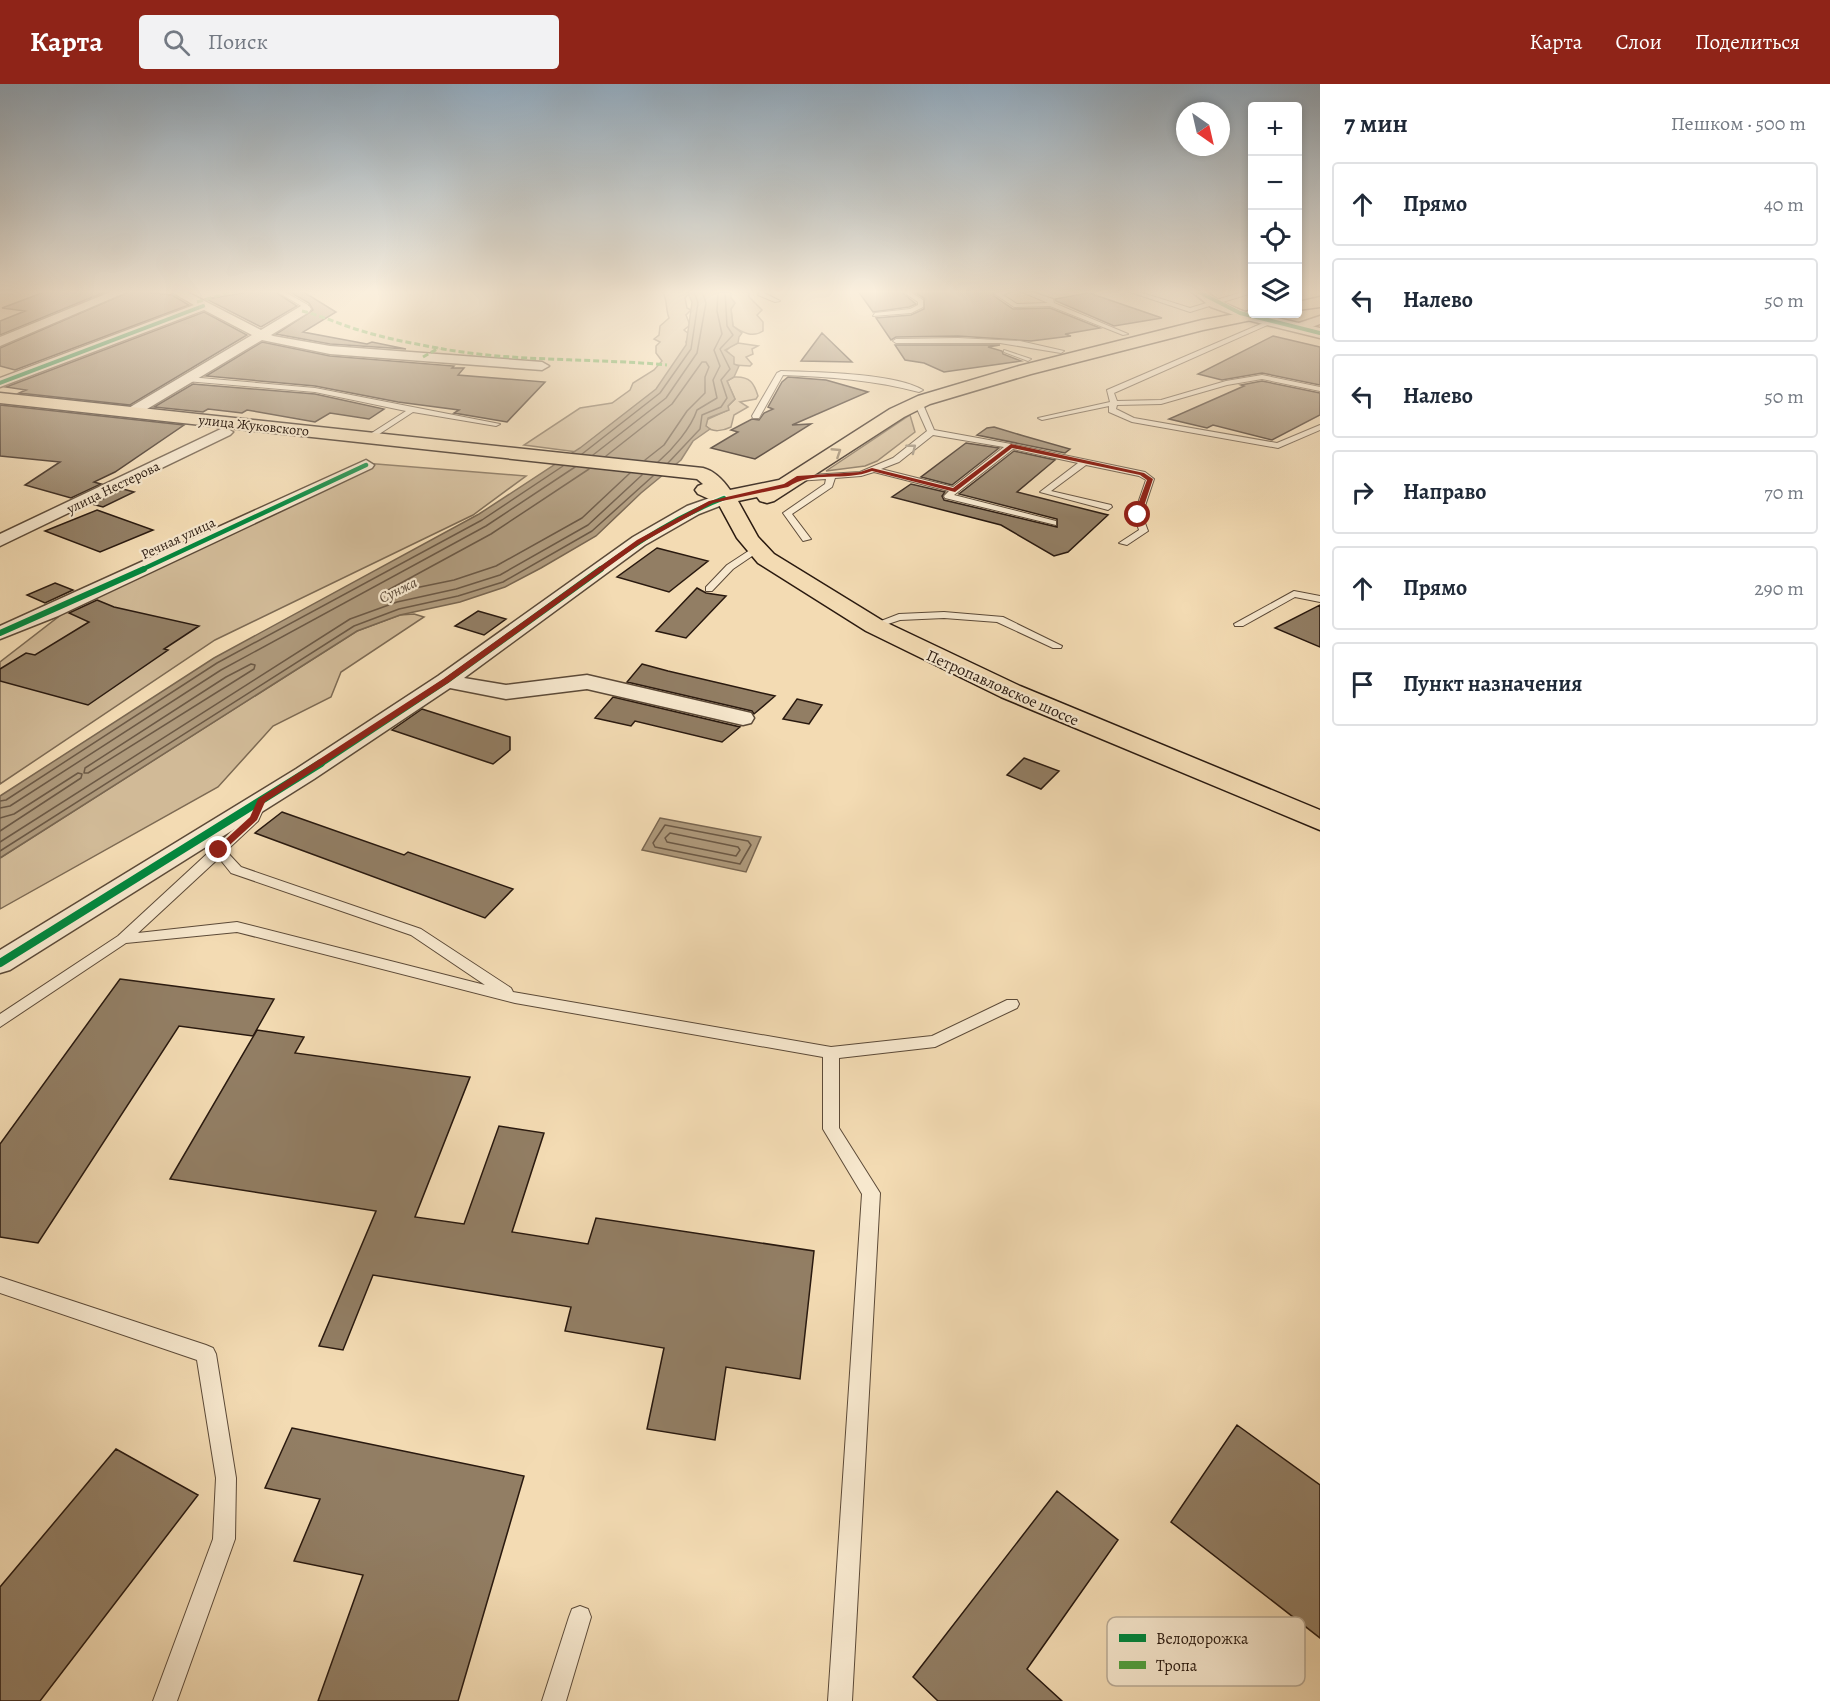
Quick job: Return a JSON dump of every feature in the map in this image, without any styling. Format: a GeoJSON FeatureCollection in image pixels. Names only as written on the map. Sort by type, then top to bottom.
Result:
{"type":"FeatureCollection","features":[{"type":"Feature","properties":{"kind":"main road"},"geometry":{"type":"LineString","coordinates":[[0,408],[678,477],[701,489],[733,491],[788,477],[897,413],[919,396],[1006,366]]}},
{"type":"Feature","properties":{"kind":"main road"},"geometry":{"type":"LineString","coordinates":[[919,396],[1039,366]]}},
{"type":"Feature","properties":{"kind":"main road","name":"улица Жуковского"},"geometry":{"type":"LineString","coordinates":[[0,398],[370,438],[501,458]]}},
{"type":"Feature","properties":{"kind":"main road","name":"Петропавловское шоссе"},"geometry":{"type":"LineString","coordinates":[[678,477],[703,474],[717,485],[733,491],[756,550],[809,587],[873,626],[984,681],[1320,821]]}},
{"type":"Feature","properties":{"kind":"main road"},"geometry":{"type":"LineString","coordinates":[[733,491],[788,477]]}},
{"type":"Feature","properties":{"kind":"street"},"geometry":{"type":"LineString","coordinates":[[0,382],[42,366]]}},
{"type":"Feature","properties":{"kind":"street"},"geometry":{"type":"LineString","coordinates":[[132,412],[210,366]]}},
{"type":"Feature","properties":{"kind":"street","name":"улица Нестерова"},"geometry":{"type":"LineString","coordinates":[[0,541],[225,432]]}},
{"type":"Feature","properties":{"kind":"street","name":"Речная улица"},"geometry":{"type":"LineString","coordinates":[[0,633],[51,612],[366,465]]}},
{"type":"Feature","properties":{"kind":"street"},"geometry":{"type":"LineString","coordinates":[[0,963],[261,801],[446,681],[639,541],[693,510],[733,491]]}},
{"type":"Feature","properties":{"kind":"street"},"geometry":{"type":"LineString","coordinates":[[446,681],[506,692],[587,682],[743,718]]}},
{"type":"Feature","properties":{"kind":"lane"},"geometry":{"type":"LineString","coordinates":[[1158,366],[1110,392],[1114,403],[1112,410],[1132,420],[1278,446],[1320,427]]}},
{"type":"Feature","properties":{"kind":"lane"},"geometry":{"type":"LineString","coordinates":[[756,416],[781,373],[853,377],[901,384],[919,396],[931,432]]}},
{"type":"Feature","properties":{"kind":"lane"},"geometry":{"type":"LineString","coordinates":[[1042,418],[1114,403],[1161,402],[1226,383],[1262,377],[1320,389]]}},
{"type":"Feature","properties":{"kind":"lane"},"geometry":{"type":"LineString","coordinates":[[189,379],[315,390],[496,424]]}},
{"type":"Feature","properties":{"kind":"lane"},"geometry":{"type":"LineString","coordinates":[[370,438],[412,410]]}},
{"type":"Feature","properties":{"kind":"lane"},"geometry":{"type":"LineString","coordinates":[[788,477],[861,474],[896,460],[931,432],[1011,446],[1142,474],[1150,479],[1138,515],[1144,531],[1124,543]]}},
{"type":"Feature","properties":{"kind":"lane"},"geometry":{"type":"LineString","coordinates":[[1011,446],[948,496],[1053,523]]}},
{"type":"Feature","properties":{"kind":"lane"},"geometry":{"type":"LineString","coordinates":[[1085,462],[1044,492],[1108,507]]}},
{"type":"Feature","properties":{"kind":"lane"},"geometry":{"type":"LineString","coordinates":[[872,469],[955,490]]}},
{"type":"Feature","properties":{"kind":"lane"},"geometry":{"type":"LineString","coordinates":[[806,539],[787,513],[829,485],[831,476]]}},
{"type":"Feature","properties":{"kind":"lane"},"geometry":{"type":"LineString","coordinates":[[710,589],[730,567],[756,550]]}},
{"type":"Feature","properties":{"kind":"lane"},"geometry":{"type":"LineString","coordinates":[[1239,624],[1293,594],[1320,599]]}},
{"type":"Feature","properties":{"kind":"lane"},"geometry":{"type":"LineString","coordinates":[[873,626],[899,617],[944,615],[999,619],[1057,646]]}},
{"type":"Feature","properties":{"kind":"lane"},"geometry":{"type":"LineString","coordinates":[[0,1022],[123,939],[254,818],[261,801]]}},
{"type":"Feature","properties":{"kind":"lane"},"geometry":{"type":"LineString","coordinates":[[219,850],[236,870],[416,932],[515,998]]}},
{"type":"Feature","properties":{"kind":"lane"},"geometry":{"type":"LineString","coordinates":[[123,939],[237,927],[515,998],[831,1053],[935,1041],[1012,1004]]}},
{"type":"Feature","properties":{"kind":"lane"},"geometry":{"type":"LineString","coordinates":[[831,1053],[831,1129],[871,1193],[840,1701]]}},
{"type":"Feature","properties":{"kind":"lane"},"geometry":{"type":"LineString","coordinates":[[0,1285],[206,1354],[226,1478],[224,1539],[165,1701]]}},
{"type":"Feature","properties":{"kind":"lane"},"geometry":{"type":"LineString","coordinates":[[554,1701],[580,1617]]}},
{"type":"Feature","properties":{"kind":"shaded area"},"geometry":{"type":"Polygon","coordinates":[[[657,366],[680,366],[673,380],[577,452],[524,445],[580,408],[612,403],[630,390],[633,383],[657,366]]]}},
{"type":"Feature","properties":{"kind":"shaded area"},"geometry":{"type":"Polygon","coordinates":[[[734,377],[748,379],[755,387],[758,396],[756,399],[740,402],[748,407],[734,415],[731,427],[711,430],[706,426],[706,420],[728,410],[728,406],[735,399],[727,381],[734,377]]]}},
{"type":"Feature","properties":{"kind":"shaded area"},"geometry":{"type":"Polygon","coordinates":[[[910,415],[915,432],[877,461],[865,466],[826,471],[910,415]]]}},
{"type":"Feature","properties":{"kind":"shaded area"},"geometry":{"type":"Polygon","coordinates":[[[364,463],[526,476],[473,515],[215,640],[0,784],[0,662],[66,611],[364,463]]]}},
{"type":"Feature","properties":{"kind":"shaded area"},"geometry":{"type":"Polygon","coordinates":[[[414,614],[424,617],[341,672],[331,697],[273,726],[218,787],[0,909],[0,858],[357,631],[400,615],[414,614]]]}},
{"type":"Feature","properties":{"kind":"water","name":"Сунжа"},"geometry":{"type":"Polygon","coordinates":[[[671,366],[739,366],[734,377],[727,381],[735,399],[728,406],[729,410],[708,418],[706,426],[710,429],[693,441],[681,460],[641,493],[596,536],[505,587],[460,602],[400,615],[357,631],[0,858],[0,796],[214,658],[479,514],[580,448],[656,389],[671,366]]]}},
{"type":"Feature","properties":{"kind":"water"},"geometry":{"type":"Polygon","coordinates":[[[660,818],[761,837],[746,872],[642,850],[660,818]]]}},
{"type":"Feature","properties":{"kind":"building"},"geometry":{"type":"Polygon","coordinates":[[[2,366],[24,366],[15,370],[2,366]]]}},
{"type":"Feature","properties":{"kind":"building"},"geometry":{"type":"Polygon","coordinates":[[[60,366],[194,366],[130,405],[19,393],[26,390],[6,387],[60,366]]]}},
{"type":"Feature","properties":{"kind":"building"},"geometry":{"type":"Polygon","coordinates":[[[222,366],[454,366],[452,368],[464,368],[458,375],[545,382],[507,422],[454,413],[459,410],[398,402],[315,386],[206,376],[222,366]]]}},
{"type":"Feature","properties":{"kind":"building"},"geometry":{"type":"Polygon","coordinates":[[[932,366],[983,366],[944,372],[932,366]]]}},
{"type":"Feature","properties":{"kind":"building"},"geometry":{"type":"Polygon","coordinates":[[[1213,366],[1320,366],[1320,385],[1262,373],[1222,380],[1198,374],[1213,366]]]}},
{"type":"Feature","properties":{"kind":"building"},"geometry":{"type":"Polygon","coordinates":[[[788,377],[826,380],[868,392],[792,425],[811,424],[755,459],[711,448],[738,432],[731,430],[752,419],[759,420],[764,413],[773,409],[768,407],[782,382],[788,377]]]}},
{"type":"Feature","properties":{"kind":"building"},"geometry":{"type":"Polygon","coordinates":[[[1262,381],[1320,393],[1320,415],[1272,440],[1213,425],[1207,428],[1169,419],[1244,386],[1241,385],[1262,381]]]}},
{"type":"Feature","properties":{"kind":"building"},"geometry":{"type":"Polygon","coordinates":[[[193,384],[315,394],[384,409],[369,419],[330,413],[315,422],[247,410],[242,413],[208,409],[203,412],[154,407],[193,384]]]}},
{"type":"Feature","properties":{"kind":"building"},"geometry":{"type":"Polygon","coordinates":[[[0,405],[184,425],[115,472],[94,482],[101,484],[71,498],[25,485],[60,462],[0,456],[0,405]]]}},
{"type":"Feature","properties":{"kind":"building"},"geometry":{"type":"Polygon","coordinates":[[[994,427],[1070,449],[1065,453],[977,435],[987,428],[994,427]]]}},
{"type":"Feature","properties":{"kind":"building"},"geometry":{"type":"Polygon","coordinates":[[[966,443],[999,448],[952,485],[921,477],[966,443]]]}},
{"type":"Feature","properties":{"kind":"building"},"geometry":{"type":"Polygon","coordinates":[[[1014,451],[1055,460],[1017,492],[1108,515],[1068,552],[1054,556],[1001,525],[892,497],[911,484],[945,492],[942,496],[944,500],[1057,527],[1057,519],[959,494],[1014,451]]]}},
{"type":"Feature","properties":{"kind":"building"},"geometry":{"type":"Polygon","coordinates":[[[123,489],[134,492],[103,507],[92,504],[123,489]]]}},
{"type":"Feature","properties":{"kind":"building"},"geometry":{"type":"Polygon","coordinates":[[[97,510],[153,530],[100,552],[45,531],[97,510]]]}},
{"type":"Feature","properties":{"kind":"building"},"geometry":{"type":"Polygon","coordinates":[[[657,548],[708,561],[669,592],[617,577],[657,548]]]}},
{"type":"Feature","properties":{"kind":"building"},"geometry":{"type":"Polygon","coordinates":[[[55,583],[73,590],[45,603],[27,595],[55,583]]]}},
{"type":"Feature","properties":{"kind":"building"},"geometry":{"type":"Polygon","coordinates":[[[697,588],[706,593],[726,596],[686,638],[656,631],[697,588]]]}},
{"type":"Feature","properties":{"kind":"building"},"geometry":{"type":"Polygon","coordinates":[[[97,600],[114,607],[199,626],[88,705],[0,681],[0,669],[26,653],[35,655],[89,622],[69,613],[97,600]]]}},
{"type":"Feature","properties":{"kind":"building"},"geometry":{"type":"Polygon","coordinates":[[[1320,605],[1320,647],[1275,628],[1320,605]]]}},
{"type":"Feature","properties":{"kind":"building"},"geometry":{"type":"Polygon","coordinates":[[[478,611],[506,619],[484,635],[455,626],[478,611]]]}},
{"type":"Feature","properties":{"kind":"building"},"geometry":{"type":"Polygon","coordinates":[[[642,664],[775,696],[754,714],[752,711],[627,682],[642,664]]]}},
{"type":"Feature","properties":{"kind":"building"},"geometry":{"type":"Polygon","coordinates":[[[613,697],[740,727],[722,742],[635,721],[631,726],[595,718],[613,697]]]}},
{"type":"Feature","properties":{"kind":"building"},"geometry":{"type":"Polygon","coordinates":[[[797,699],[822,705],[809,724],[783,719],[797,699]]]}},
{"type":"Feature","properties":{"kind":"building"},"geometry":{"type":"Polygon","coordinates":[[[422,709],[510,737],[510,750],[493,764],[392,730],[422,709]]]}},
{"type":"Feature","properties":{"kind":"building"},"geometry":{"type":"Polygon","coordinates":[[[1024,758],[1059,771],[1041,789],[1007,775],[1024,758]]]}},
{"type":"Feature","properties":{"kind":"building"},"geometry":{"type":"Polygon","coordinates":[[[282,812],[404,855],[408,852],[513,889],[485,918],[255,833],[282,812]]]}},
{"type":"Feature","properties":{"kind":"building"},"geometry":{"type":"Polygon","coordinates":[[[120,979],[274,999],[253,1036],[179,1026],[38,1243],[0,1237],[0,1144],[120,979]]]}},
{"type":"Feature","properties":{"kind":"building"},"geometry":{"type":"Polygon","coordinates":[[[257,1030],[304,1037],[295,1053],[470,1077],[415,1217],[464,1224],[499,1126],[544,1133],[512,1232],[588,1244],[596,1218],[814,1251],[800,1379],[726,1367],[715,1440],[647,1429],[664,1348],[565,1331],[571,1307],[373,1275],[343,1350],[319,1346],[376,1211],[170,1179],[257,1030]]]}},
{"type":"Feature","properties":{"kind":"building"},"geometry":{"type":"Polygon","coordinates":[[[1237,1425],[1320,1485],[1320,1638],[1305,1626],[1305,1617],[1293,1617],[1171,1522],[1237,1425]]]}},
{"type":"Feature","properties":{"kind":"building"},"geometry":{"type":"Polygon","coordinates":[[[292,1428],[524,1476],[458,1701],[318,1701],[363,1575],[294,1561],[320,1499],[265,1488],[292,1428]]]}},
{"type":"Feature","properties":{"kind":"building"},"geometry":{"type":"Polygon","coordinates":[[[116,1449],[198,1495],[40,1701],[0,1701],[0,1587],[116,1449]]]}},
{"type":"Feature","properties":{"kind":"building"},"geometry":{"type":"Polygon","coordinates":[[[1057,1491],[1118,1540],[1027,1669],[1062,1701],[938,1701],[913,1677],[1057,1491]]]}},
{"type":"Feature","properties":{"kind":"cycle path"},"geometry":{"type":"LineString","coordinates":[[0,383],[44,366]]}},
{"type":"Feature","properties":{"kind":"cycle path"},"geometry":{"type":"LineString","coordinates":[[0,633],[51,612],[366,465]]}},
{"type":"Feature","properties":{"kind":"cycle path"},"geometry":{"type":"LineString","coordinates":[[0,963],[305,774],[446,681],[639,541],[693,510],[724,498]]}},
{"type":"Feature","properties":{"kind":"route"},"geometry":{"type":"LineString","coordinates":[[219,850],[254,818],[261,801],[446,681],[639,541],[711,502],[786,485],[797,478],[861,474],[872,469],[955,490],[1011,446],[1142,474],[1150,479],[1138,515]]}}]}
